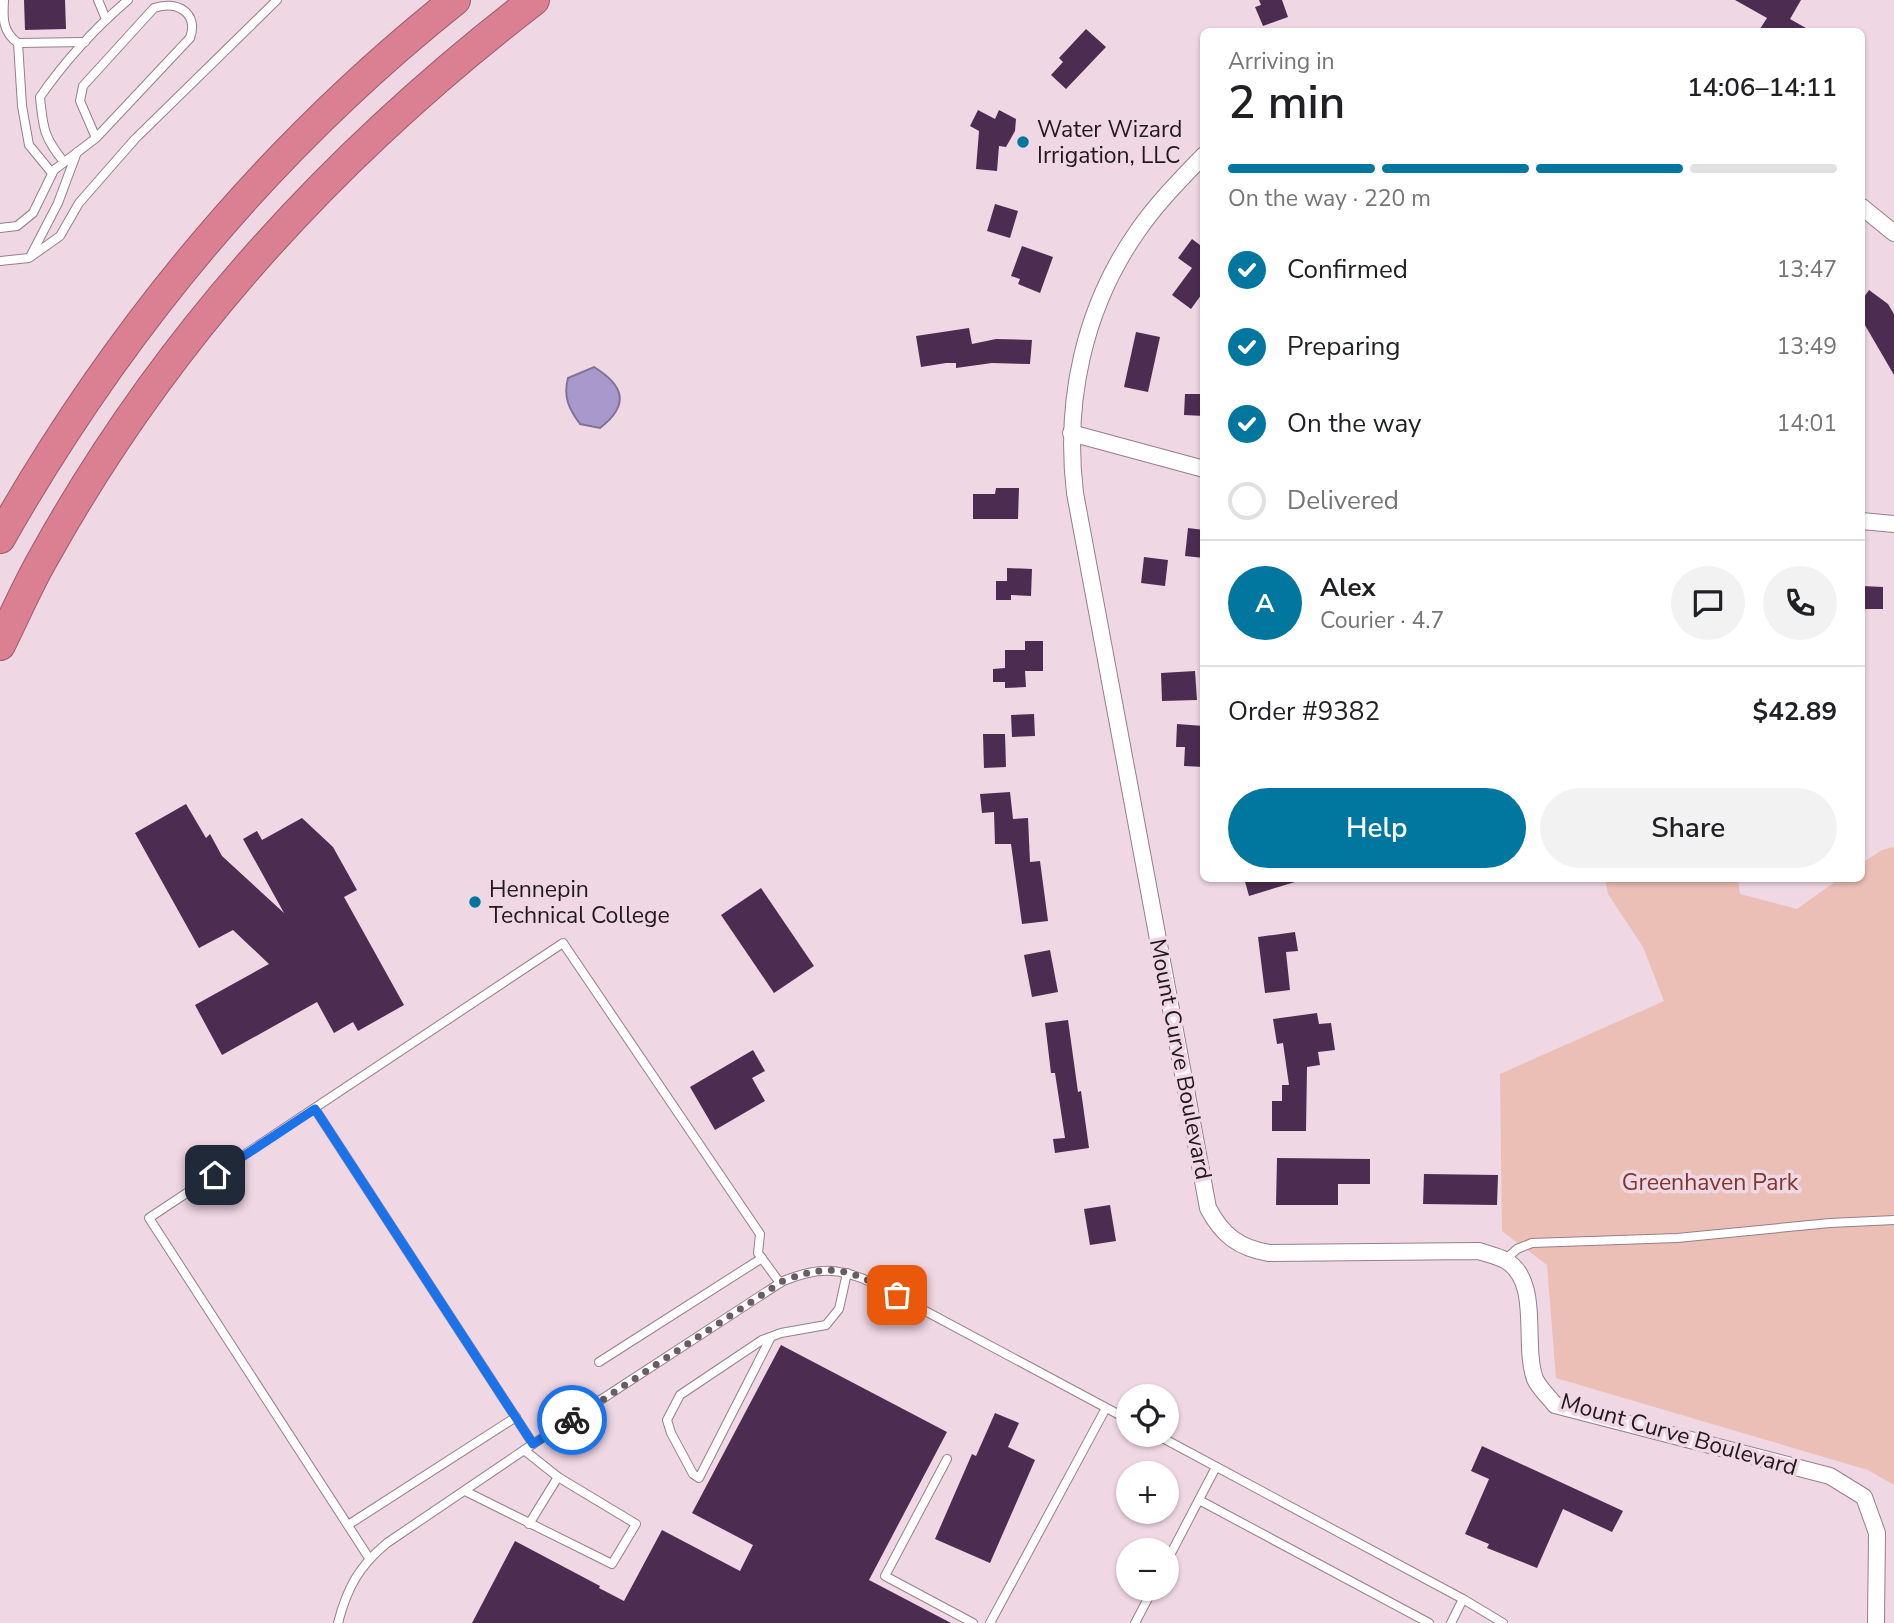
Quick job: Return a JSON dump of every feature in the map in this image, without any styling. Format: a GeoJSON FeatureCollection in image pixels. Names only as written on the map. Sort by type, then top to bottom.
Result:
{"type":"FeatureCollection","features":[{"type":"Feature","properties":{"kind":"highway"},"geometry":{"type":"LineString","coordinates":[[0,538],[67,428],[110,364],[216,227],[334,103],[455,0]]}},
{"type":"Feature","properties":{"kind":"highway"},"geometry":{"type":"LineString","coordinates":[[0,645],[44,555],[112,444],[195,328],[280,229],[382,126],[474,46],[534,0]]}},
{"type":"Feature","properties":{"kind":"street","name":"Mount Curve Boulevard"},"geometry":{"type":"LineString","coordinates":[[1200,160],[1138,231],[1107,282],[1090,325],[1078,369],[1071,433],[1075,493],[1208,1209],[1217,1226],[1231,1240],[1250,1250],[1479,1251],[1505,1260],[1519,1272],[1528,1292],[1529,1353],[1536,1382],[1555,1405],[1830,1476],[1864,1497],[1877,1534],[1877,1623]]}},
{"type":"Feature","properties":{"kind":"street"},"geometry":{"type":"LineString","coordinates":[[1865,209],[1894,233]]}},
{"type":"Feature","properties":{"kind":"street"},"geometry":{"type":"LineString","coordinates":[[1071,433],[1200,467]]}},
{"type":"Feature","properties":{"kind":"street"},"geometry":{"type":"LineString","coordinates":[[1865,521],[1894,524]]}},
{"type":"Feature","properties":{"kind":"lane"},"geometry":{"type":"LineString","coordinates":[[4,0],[4,26],[11,38],[18,43],[85,42]]}},
{"type":"Feature","properties":{"kind":"lane"},"geometry":{"type":"LineString","coordinates":[[99,0],[106,19]]}},
{"type":"Feature","properties":{"kind":"lane"},"geometry":{"type":"LineString","coordinates":[[64,162],[49,144],[42,124],[40,97],[60,68],[106,19],[128,0]]}},
{"type":"Feature","properties":{"kind":"lane"},"geometry":{"type":"LineString","coordinates":[[0,261],[29,258],[60,236],[79,203],[135,139],[277,0]]}},
{"type":"Feature","properties":{"kind":"lane"},"geometry":{"type":"LineString","coordinates":[[0,228],[17,226],[33,213],[52,173],[96,138],[190,38],[194,28],[192,19],[178,6],[170,4],[154,8],[83,86],[80,101],[96,138]]}},
{"type":"Feature","properties":{"kind":"lane"},"geometry":{"type":"LineString","coordinates":[[18,43],[22,107],[29,145],[52,173]]}},
{"type":"Feature","properties":{"kind":"lane"},"geometry":{"type":"LineString","coordinates":[[29,258],[58,203],[77,152]]}},
{"type":"Feature","properties":{"kind":"lane"},"geometry":{"type":"LineString","coordinates":[[369,1558],[149,1218],[563,943],[760,1234],[758,1253],[780,1283]]}},
{"type":"Feature","properties":{"kind":"lane"},"geometry":{"type":"LineString","coordinates":[[315,1109],[533,1444]]}},
{"type":"Feature","properties":{"kind":"lane"},"geometry":{"type":"LineString","coordinates":[[1505,1260],[1517,1249],[1532,1243],[1677,1238],[1830,1223],[1894,1220]]}},
{"type":"Feature","properties":{"kind":"lane"},"geometry":{"type":"LineString","coordinates":[[599,1362],[762,1258]]}},
{"type":"Feature","properties":{"kind":"lane"},"geometry":{"type":"LineString","coordinates":[[338,1623],[347,1592],[369,1558],[533,1444],[780,1283],[807,1271],[822,1269],[847,1273],[873,1283],[1116,1413]]}},
{"type":"Feature","properties":{"kind":"lane"},"geometry":{"type":"LineString","coordinates":[[771,1337],[699,1478],[693,1474],[667,1420],[680,1395],[762,1340],[781,1333],[826,1325],[839,1310],[847,1273]]}},
{"type":"Feature","properties":{"kind":"lane"},"geometry":{"type":"LineString","coordinates":[[990,1623],[1107,1408]]}},
{"type":"Feature","properties":{"kind":"lane"},"geometry":{"type":"LineString","coordinates":[[348,1525],[516,1417]]}},
{"type":"Feature","properties":{"kind":"lane"},"geometry":{"type":"LineString","coordinates":[[1179,1447],[1503,1623]]}},
{"type":"Feature","properties":{"kind":"lane"},"geometry":{"type":"LineString","coordinates":[[465,1491],[612,1564],[636,1524],[558,1477],[524,1450]]}},
{"type":"Feature","properties":{"kind":"lane"},"geometry":{"type":"LineString","coordinates":[[947,1459],[885,1577],[973,1623]]}},
{"type":"Feature","properties":{"kind":"lane"},"geometry":{"type":"LineString","coordinates":[[1179,1538],[1216,1467]]}},
{"type":"Feature","properties":{"kind":"lane"},"geometry":{"type":"LineString","coordinates":[[529,1524],[558,1477]]}},
{"type":"Feature","properties":{"kind":"lane"},"geometry":{"type":"LineString","coordinates":[[1199,1500],[1429,1623]]}},
{"type":"Feature","properties":{"kind":"lane"},"geometry":{"type":"LineString","coordinates":[[1451,1623],[1463,1599]]}},
{"type":"Feature","properties":{"kind":"lane"},"geometry":{"type":"LineString","coordinates":[[1135,1623],[1147,1601]]}},
{"type":"Feature","properties":{"kind":"green space","name":"Greenhaven Park"},"geometry":{"type":"Polygon","coordinates":[[[1894,847],[1894,1485],[1868,1470],[1556,1378],[1547,1265],[1502,1231],[1500,1074],[1664,1001],[1643,947],[1608,894],[1606,882],[1738,882],[1740,894],[1797,909],[1835,882],[1865,882],[1865,861],[1882,850],[1894,847]]]}},
{"type":"Feature","properties":{"kind":"shaded area"},"geometry":{"type":"Polygon","coordinates":[[[594,367],[612,381],[620,395],[616,411],[600,428],[580,424],[567,397],[568,378],[594,367]]]}},
{"type":"Feature","properties":{"kind":"building"},"geometry":{"type":"Polygon","coordinates":[[[24,0],[65,0],[66,29],[25,30],[24,0]]]}},
{"type":"Feature","properties":{"kind":"building"},"geometry":{"type":"Polygon","coordinates":[[[1259,0],[1282,0],[1288,17],[1263,26],[1255,7],[1261,5],[1259,0]]]}},
{"type":"Feature","properties":{"kind":"building"},"geometry":{"type":"Polygon","coordinates":[[[1735,0],[1801,0],[1790,19],[1806,28],[1761,28],[1767,18],[1735,0]]]}},
{"type":"Feature","properties":{"kind":"building"},"geometry":{"type":"Polygon","coordinates":[[[1086,29],[1106,47],[1066,89],[1051,75],[1063,62],[1059,58],[1086,29]]]}},
{"type":"Feature","properties":{"kind":"building"},"geometry":{"type":"Polygon","coordinates":[[[978,110],[995,119],[999,110],[1016,119],[1015,131],[1006,147],[999,146],[997,171],[976,169],[979,131],[970,126],[978,110]]]}},
{"type":"Feature","properties":{"kind":"building"},"geometry":{"type":"Polygon","coordinates":[[[995,204],[1018,211],[1010,238],[987,231],[995,204]]]}},
{"type":"Feature","properties":{"kind":"building"},"geometry":{"type":"Polygon","coordinates":[[[1192,239],[1200,245],[1200,297],[1191,309],[1172,295],[1192,268],[1178,258],[1192,239]]]}},
{"type":"Feature","properties":{"kind":"building"},"geometry":{"type":"Polygon","coordinates":[[[1022,246],[1053,257],[1040,293],[1018,284],[1020,279],[1011,276],[1022,246]]]}},
{"type":"Feature","properties":{"kind":"building"},"geometry":{"type":"Polygon","coordinates":[[[1869,290],[1888,304],[1894,314],[1894,375],[1865,325],[1865,296],[1869,290]]]}},
{"type":"Feature","properties":{"kind":"building"},"geometry":{"type":"Polygon","coordinates":[[[969,328],[972,344],[996,339],[1032,340],[1030,364],[992,363],[956,368],[956,363],[946,363],[921,367],[916,336],[969,328]]]}},
{"type":"Feature","properties":{"kind":"building"},"geometry":{"type":"Polygon","coordinates":[[[1136,332],[1160,337],[1148,392],[1124,387],[1136,332]]]}},
{"type":"Feature","properties":{"kind":"building"},"geometry":{"type":"Polygon","coordinates":[[[1185,394],[1200,394],[1200,416],[1184,415],[1185,394]]]}},
{"type":"Feature","properties":{"kind":"building"},"geometry":{"type":"Polygon","coordinates":[[[996,488],[1019,488],[1018,519],[973,519],[973,494],[995,494],[996,488]]]}},
{"type":"Feature","properties":{"kind":"building"},"geometry":{"type":"Polygon","coordinates":[[[1188,528],[1200,530],[1200,558],[1185,556],[1188,528]]]}},
{"type":"Feature","properties":{"kind":"building"},"geometry":{"type":"Polygon","coordinates":[[[1144,557],[1168,560],[1165,586],[1141,583],[1144,557]]]}},
{"type":"Feature","properties":{"kind":"building"},"geometry":{"type":"Polygon","coordinates":[[[1007,568],[1032,569],[1031,596],[1011,595],[1011,600],[996,600],[996,581],[1007,581],[1007,568]]]}},
{"type":"Feature","properties":{"kind":"building"},"geometry":{"type":"Polygon","coordinates":[[[1865,586],[1883,587],[1883,609],[1865,609],[1865,586]]]}},
{"type":"Feature","properties":{"kind":"building"},"geometry":{"type":"Polygon","coordinates":[[[1025,641],[1043,641],[1043,671],[1025,671],[1026,687],[1005,688],[1005,682],[993,682],[993,669],[1005,668],[1005,650],[1025,650],[1025,641]]]}},
{"type":"Feature","properties":{"kind":"building"},"geometry":{"type":"Polygon","coordinates":[[[1195,671],[1197,700],[1162,701],[1161,673],[1195,671]]]}},
{"type":"Feature","properties":{"kind":"building"},"geometry":{"type":"Polygon","coordinates":[[[1034,714],[1035,736],[1012,737],[1011,715],[1034,714]]]}},
{"type":"Feature","properties":{"kind":"building"},"geometry":{"type":"Polygon","coordinates":[[[1177,724],[1200,726],[1200,767],[1184,766],[1185,747],[1176,747],[1177,724]]]}},
{"type":"Feature","properties":{"kind":"building"},"geometry":{"type":"Polygon","coordinates":[[[983,734],[1005,734],[1006,767],[984,768],[983,734]]]}},
{"type":"Feature","properties":{"kind":"building"},"geometry":{"type":"Polygon","coordinates":[[[1010,792],[1013,819],[1028,818],[1030,862],[1040,861],[1048,921],[1022,924],[1011,844],[995,844],[994,812],[982,813],[980,794],[1010,792]]]}},
{"type":"Feature","properties":{"kind":"building"},"geometry":{"type":"Polygon","coordinates":[[[186,804],[206,838],[210,834],[222,856],[284,913],[243,839],[257,831],[262,840],[302,818],[333,847],[357,890],[344,897],[404,1005],[358,1031],[353,1022],[334,1033],[317,1002],[222,1055],[195,1005],[269,964],[233,930],[199,948],[135,833],[186,804]]]}},
{"type":"Feature","properties":{"kind":"building"},"geometry":{"type":"Polygon","coordinates":[[[1245,882],[1295,882],[1249,896],[1245,882]]]}},
{"type":"Feature","properties":{"kind":"building"},"geometry":{"type":"Polygon","coordinates":[[[761,888],[814,966],[774,993],[721,915],[761,888]]]}},
{"type":"Feature","properties":{"kind":"building"},"geometry":{"type":"Polygon","coordinates":[[[1295,932],[1298,951],[1286,952],[1290,990],[1265,993],[1258,937],[1295,932]]]}},
{"type":"Feature","properties":{"kind":"building"},"geometry":{"type":"Polygon","coordinates":[[[1050,950],[1058,992],[1032,997],[1024,955],[1050,950]]]}},
{"type":"Feature","properties":{"kind":"building"},"geometry":{"type":"Polygon","coordinates":[[[1317,1013],[1319,1024],[1331,1023],[1335,1050],[1318,1052],[1320,1065],[1307,1067],[1306,1131],[1272,1131],[1272,1101],[1282,1101],[1282,1085],[1289,1085],[1283,1043],[1277,1044],[1273,1019],[1317,1013]]]}},
{"type":"Feature","properties":{"kind":"building"},"geometry":{"type":"Polygon","coordinates":[[[1068,1020],[1089,1148],[1055,1153],[1053,1139],[1065,1138],[1055,1073],[1051,1073],[1045,1023],[1068,1020]]]}},
{"type":"Feature","properties":{"kind":"building"},"geometry":{"type":"Polygon","coordinates":[[[753,1050],[765,1071],[752,1078],[765,1101],[715,1130],[690,1087],[753,1050]]]}},
{"type":"Feature","properties":{"kind":"building"},"geometry":{"type":"Polygon","coordinates":[[[1277,1158],[1370,1159],[1370,1184],[1338,1184],[1338,1205],[1276,1205],[1277,1158]]]}},
{"type":"Feature","properties":{"kind":"building"},"geometry":{"type":"Polygon","coordinates":[[[1424,1174],[1498,1175],[1497,1205],[1423,1204],[1424,1174]]]}},
{"type":"Feature","properties":{"kind":"building"},"geometry":{"type":"Polygon","coordinates":[[[1110,1205],[1116,1241],[1090,1245],[1084,1209],[1110,1205]]]}},
{"type":"Feature","properties":{"kind":"building"},"geometry":{"type":"Polygon","coordinates":[[[781,1345],[947,1432],[869,1580],[951,1623],[472,1623],[515,1541],[624,1601],[662,1530],[740,1571],[753,1545],[692,1513],[781,1345]]]}},
{"type":"Feature","properties":{"kind":"building"},"geometry":{"type":"Polygon","coordinates":[[[995,1413],[1019,1423],[1008,1447],[1035,1460],[990,1563],[935,1539],[972,1454],[976,1456],[995,1413]]]}},
{"type":"Feature","properties":{"kind":"building"},"geometry":{"type":"Polygon","coordinates":[[[1482,1446],[1623,1511],[1612,1532],[1563,1509],[1537,1568],[1487,1548],[1489,1544],[1465,1534],[1489,1479],[1471,1471],[1482,1446]]]}},
{"type":"Feature","properties":{"kind":"way so far"},"geometry":{"type":"LineString","coordinates":[[572,1420],[783,1281],[807,1271],[842,1271],[897,1295]]}},
{"type":"Feature","properties":{"kind":"place","name":"Water Wizard Irrigation, LLC"},"geometry":{"type":"Point","coordinates":[1023,142]}},
{"type":"Feature","properties":{"kind":"place","name":"Hennepin Technical College"},"geometry":{"type":"Point","coordinates":[475,902]}},
{"type":"Feature","properties":{"kind":"route"},"geometry":{"type":"LineString","coordinates":[[215,1175],[315,1109],[533,1444],[572,1420]]}}]}
